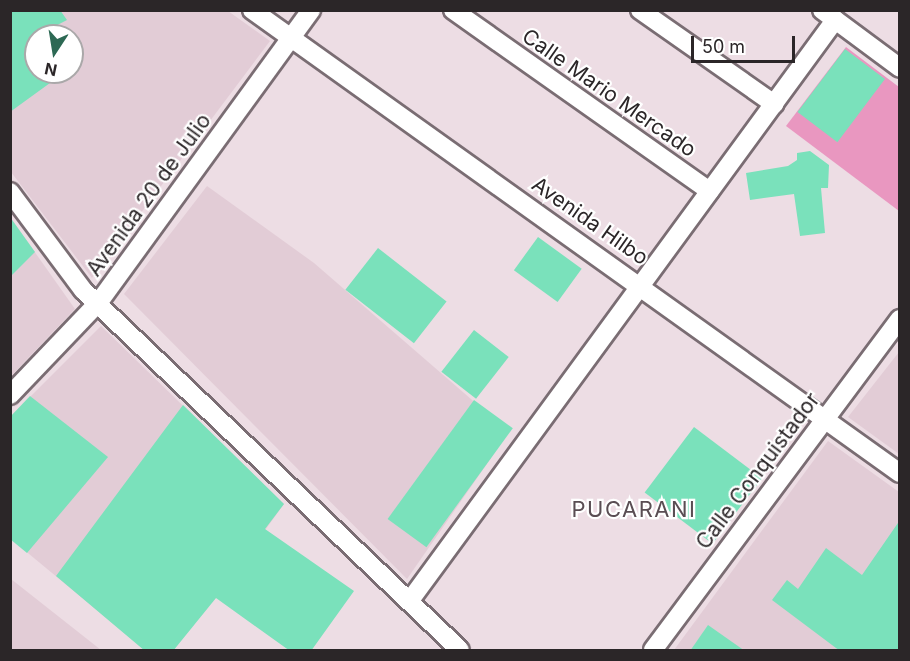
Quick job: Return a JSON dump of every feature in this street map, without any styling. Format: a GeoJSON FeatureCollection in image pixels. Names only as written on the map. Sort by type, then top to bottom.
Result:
{"type":"FeatureCollection","features":[{"type":"Feature","properties":{"kind":"street","name":"Avenida Hilbo"},"geometry":{"type":"LineString","coordinates":[[252,10],[289,39],[642,285],[900,473]]}},
{"type":"Feature","properties":{"kind":"street","name":"Avenida 20 de Julio"},"geometry":{"type":"LineString","coordinates":[[10,395],[99,302],[310,10]]}},
{"type":"Feature","properties":{"kind":"street","name":"Calle Mario Mercado"},"geometry":{"type":"LineString","coordinates":[[453,10],[710,191]]}},
{"type":"Feature","properties":{"kind":"street"},"geometry":{"type":"LineString","coordinates":[[640,10],[774,105]]}},
{"type":"Feature","properties":{"kind":"street"},"geometry":{"type":"LineString","coordinates":[[411,599],[774,105],[829,15],[900,68]]}},
{"type":"Feature","properties":{"kind":"street"},"geometry":{"type":"LineString","coordinates":[[10,192],[83,290],[99,302],[411,599],[460,651]]}},
{"type":"Feature","properties":{"kind":"street","name":"Calle Conquistador"},"geometry":{"type":"LineString","coordinates":[[653,651],[900,319]]}},
{"type":"Feature","properties":{"kind":"shaded area"},"geometry":{"type":"Polygon","coordinates":[[[11,11],[228,11],[270,41],[92,278],[11,172],[11,11]]]}},
{"type":"Feature","properties":{"kind":"shaded area"},"geometry":{"type":"Polygon","coordinates":[[[846,47],[899,87],[899,211],[786,126],[846,47]]]}},
{"type":"Feature","properties":{"kind":"shaded area"},"geometry":{"type":"Polygon","coordinates":[[[207,186],[314,263],[509,432],[407,579],[124,294],[207,186]]]}},
{"type":"Feature","properties":{"kind":"shaded area"},"geometry":{"type":"Polygon","coordinates":[[[10,217],[75,309],[11,376],[10,376],[10,217]]]}},
{"type":"Feature","properties":{"kind":"shaded area"},"geometry":{"type":"Polygon","coordinates":[[[101,326],[284,504],[216,598],[145,650],[11,539],[10,417],[101,326]]]}},
{"type":"Feature","properties":{"kind":"shaded area"},"geometry":{"type":"Polygon","coordinates":[[[899,352],[899,454],[848,417],[899,352]]]}},
{"type":"Feature","properties":{"kind":"shaded area"},"geometry":{"type":"Polygon","coordinates":[[[828,441],[899,492],[899,650],[674,650],[828,441]]]}},
{"type":"Feature","properties":{"kind":"shaded area"},"geometry":{"type":"Polygon","coordinates":[[[11,579],[101,650],[11,650],[11,579]]]}},
{"type":"Feature","properties":{"kind":"building"},"geometry":{"type":"Polygon","coordinates":[[[10,10],[60,10],[67,20],[59,24],[24,24],[24,84],[49,84],[10,112],[10,10]]]}},
{"type":"Feature","properties":{"kind":"building"},"geometry":{"type":"Polygon","coordinates":[[[845,49],[885,79],[837,142],[797,112],[845,49]]]}},
{"type":"Feature","properties":{"kind":"building"},"geometry":{"type":"Polygon","coordinates":[[[810,151],[829,165],[828,188],[821,188],[825,233],[800,236],[794,194],[750,200],[746,173],[788,166],[797,160],[797,153],[810,151]]]}},
{"type":"Feature","properties":{"kind":"building"},"geometry":{"type":"Polygon","coordinates":[[[10,217],[35,252],[10,277],[10,217]]]}},
{"type":"Feature","properties":{"kind":"building"},"geometry":{"type":"Polygon","coordinates":[[[538,237],[582,269],[558,302],[514,270],[538,237]]]}},
{"type":"Feature","properties":{"kind":"building"},"geometry":{"type":"Polygon","coordinates":[[[378,248],[447,302],[414,343],[345,290],[378,248]]]}},
{"type":"Feature","properties":{"kind":"building"},"geometry":{"type":"Polygon","coordinates":[[[474,330],[509,357],[476,399],[441,372],[474,330]]]}},
{"type":"Feature","properties":{"kind":"building"},"geometry":{"type":"Polygon","coordinates":[[[30,396],[108,457],[27,553],[10,539],[10,417],[30,396]]]}},
{"type":"Feature","properties":{"kind":"building"},"geometry":{"type":"Polygon","coordinates":[[[474,400],[513,428],[426,547],[388,519],[474,400]]]}},
{"type":"Feature","properties":{"kind":"building"},"geometry":{"type":"Polygon","coordinates":[[[183,405],[284,504],[265,529],[354,591],[311,651],[290,651],[216,598],[173,651],[145,651],[56,576],[183,405]]]}},
{"type":"Feature","properties":{"kind":"building"},"geometry":{"type":"Polygon","coordinates":[[[694,427],[762,478],[713,544],[645,492],[694,427]]]}},
{"type":"Feature","properties":{"kind":"building"},"geometry":{"type":"Polygon","coordinates":[[[900,520],[900,651],[840,651],[772,600],[787,580],[798,589],[826,548],[862,575],[900,520]]]}},
{"type":"Feature","properties":{"kind":"building"},"geometry":{"type":"Polygon","coordinates":[[[708,625],[745,651],[690,651],[708,625]]]}},
{"type":"Feature","properties":{"kind":"district","name":"PUCARANI"},"geometry":{"type":"Point","coordinates":[634,510]}}]}
